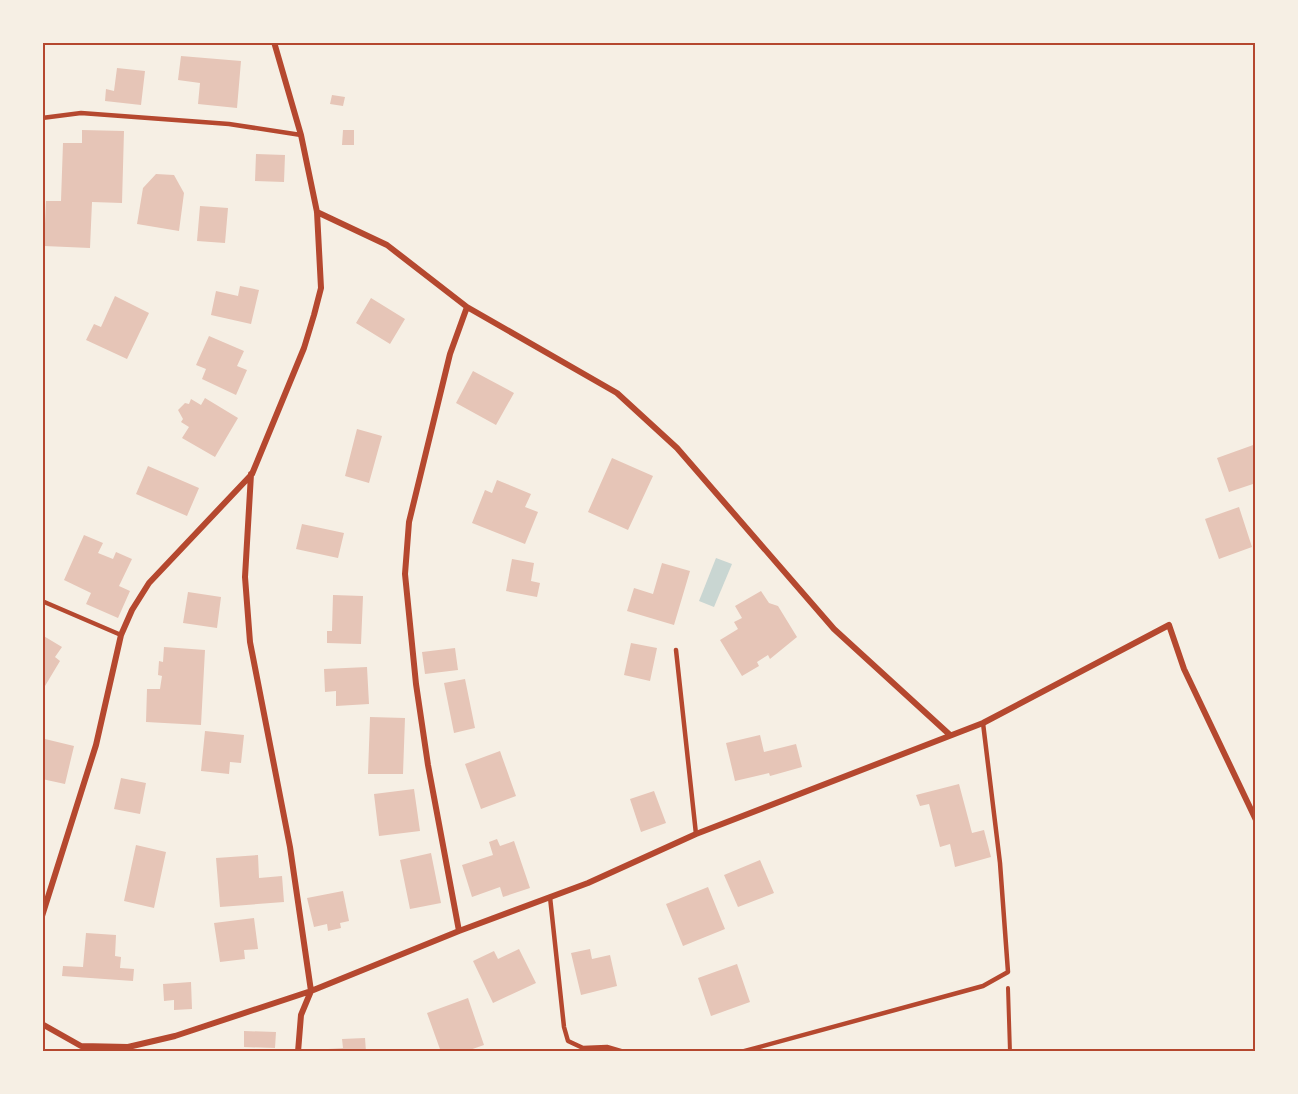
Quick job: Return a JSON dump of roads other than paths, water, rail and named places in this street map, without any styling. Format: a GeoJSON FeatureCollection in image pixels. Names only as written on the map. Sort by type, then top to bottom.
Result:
{"type":"FeatureCollection","features":[{"type":"Feature","properties":{"kind":"street"},"geometry":{"type":"LineString","coordinates":[[274,42],[301,135],[317,212],[321,288],[304,348],[252,474],[245,577],[249,632],[290,848],[311,991],[301,1015],[298,1052]]}},
{"type":"Feature","properties":{"kind":"street"},"geometry":{"type":"LineString","coordinates":[[317,212],[387,245],[467,307],[617,393],[677,448],[834,629],[950,735]]}},
{"type":"Feature","properties":{"kind":"street"},"geometry":{"type":"LineString","coordinates":[[459,931],[428,765],[416,684],[405,574],[409,522],[450,354],[467,307]]}},
{"type":"Feature","properties":{"kind":"street"},"geometry":{"type":"LineString","coordinates":[[42,916],[96,745],[121,635],[132,610],[149,583],[252,474]]}},
{"type":"Feature","properties":{"kind":"street"},"geometry":{"type":"LineString","coordinates":[[42,1024],[81,1049],[128,1047],[175,1036],[311,991],[654,855],[696,834],[983,723],[1169,625],[1184,669],[1256,820]]}},
{"type":"Feature","properties":{"kind":"lane"},"geometry":{"type":"LineString","coordinates":[[42,116],[92,114],[229,124],[301,135]]}},
{"type":"Feature","properties":{"kind":"lane"},"geometry":{"type":"LineString","coordinates":[[42,601],[121,635]]}},
{"type":"Feature","properties":{"kind":"lane"},"geometry":{"type":"LineString","coordinates":[[676,650],[696,834]]}},
{"type":"Feature","properties":{"kind":"lane"},"geometry":{"type":"LineString","coordinates":[[741,1052],[982,986],[1008,972],[1000,863],[983,723]]}},
{"type":"Feature","properties":{"kind":"lane"},"geometry":{"type":"LineString","coordinates":[[550,897],[564,1027],[568,1041],[582,1048],[607,1047],[624,1052]]}}]}
